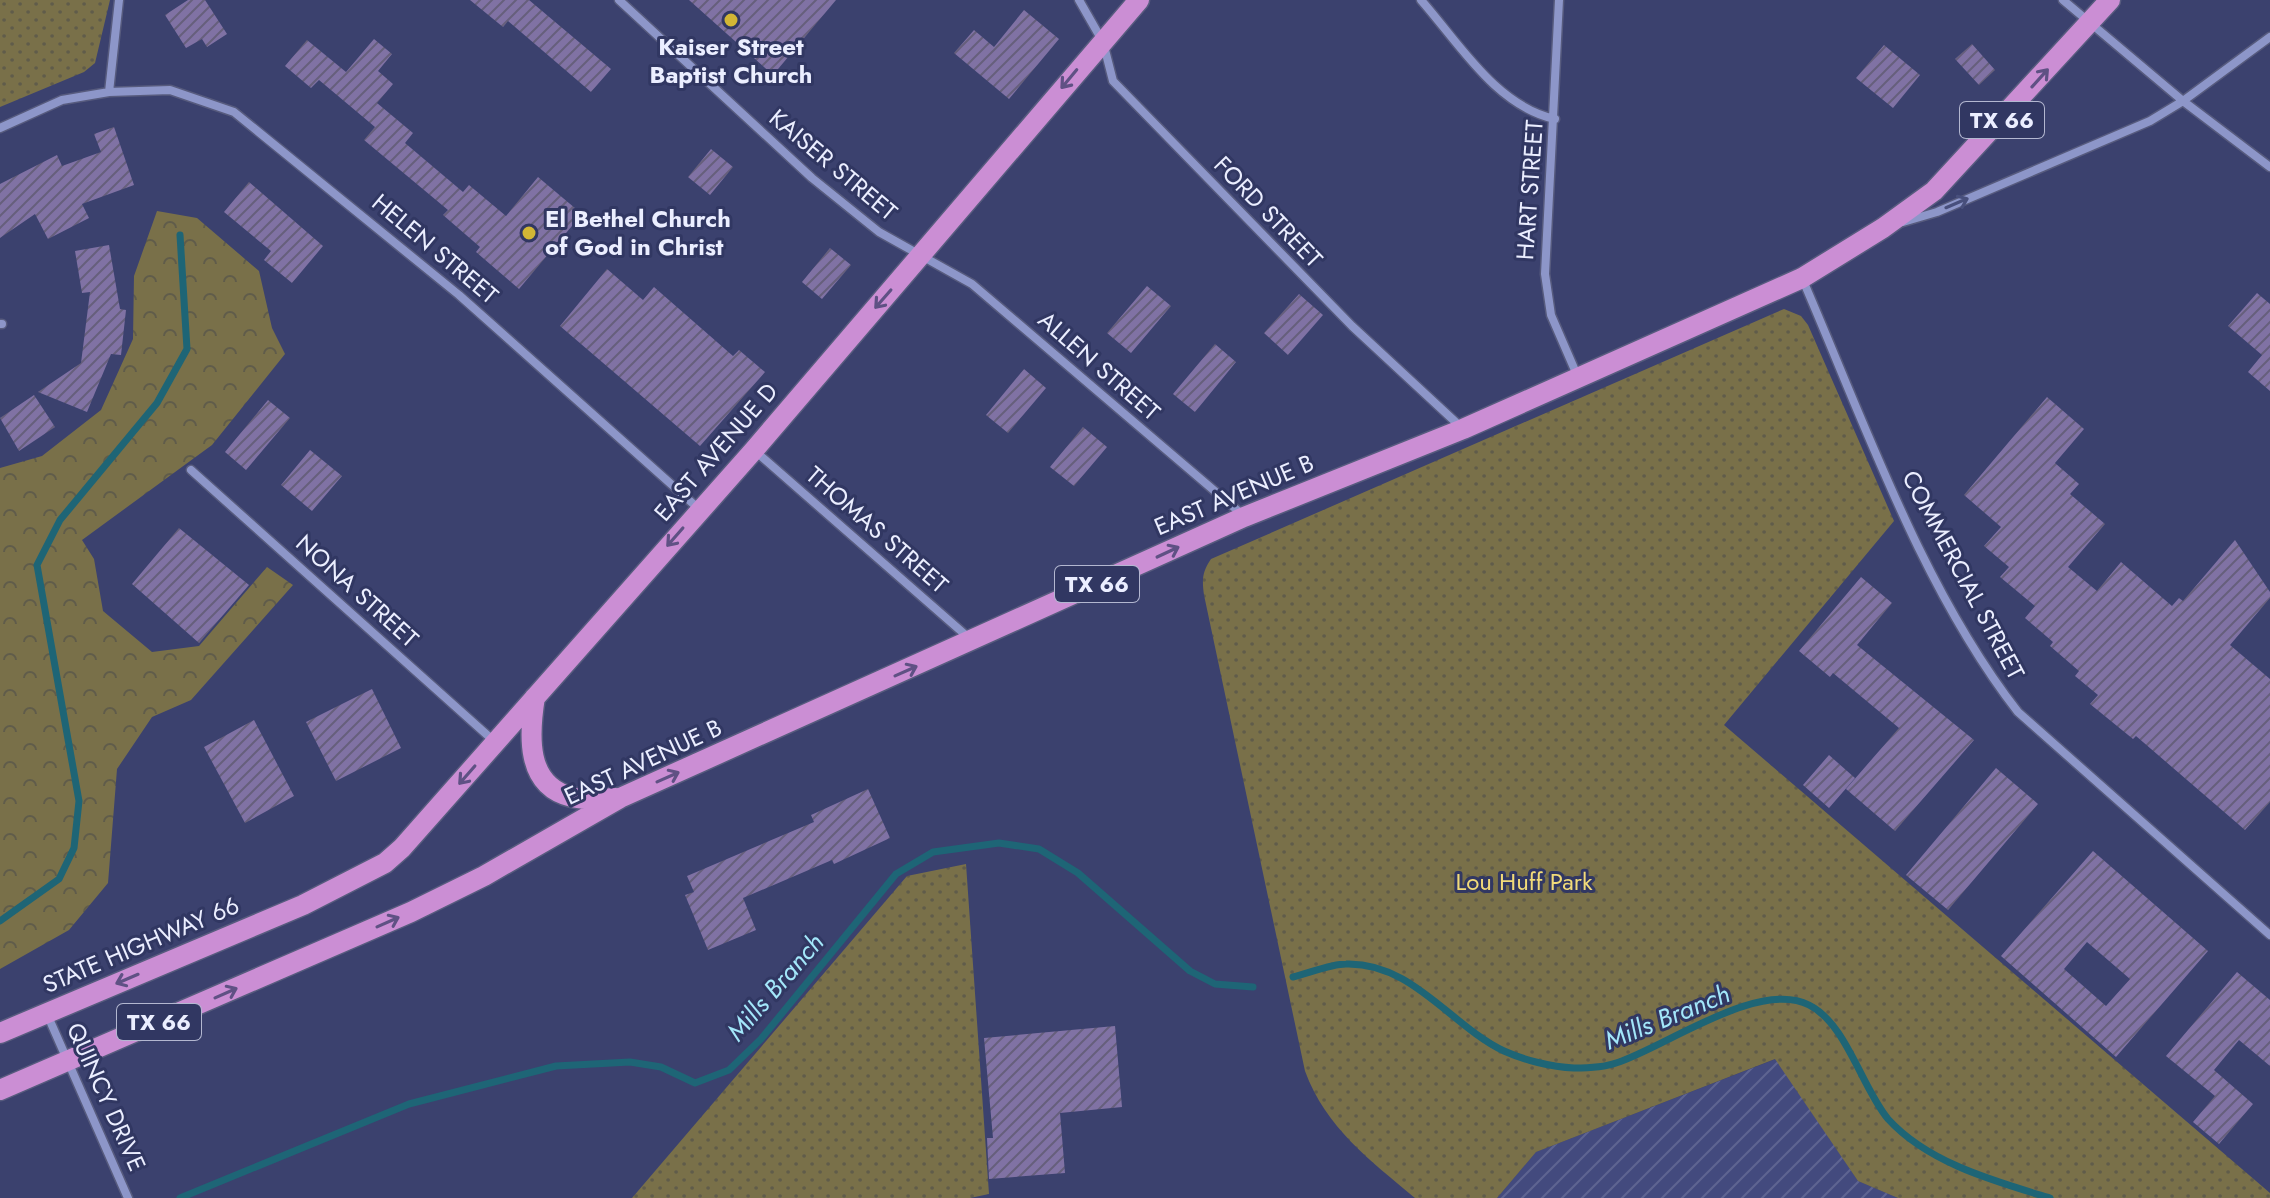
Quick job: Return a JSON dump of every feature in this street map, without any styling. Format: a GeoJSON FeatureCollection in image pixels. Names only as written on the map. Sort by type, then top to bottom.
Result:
{"type":"FeatureCollection","features":[{"type":"Feature","properties":{"kind":"main road","name":"EAST AVENUE D"},"geometry":{"type":"LineString","coordinates":[[303,905],[393,856],[754,450],[1139,0]]}},
{"type":"Feature","properties":{"kind":"main road","name":"EAST AVENUE B"},"geometry":{"type":"LineString","coordinates":[[68,1062],[484,876],[620,798],[1244,517],[1463,429],[1802,278],[1883,228],[1953,173],[2110,0]]}},
{"type":"Feature","properties":{"kind":"main road"},"geometry":{"type":"LineString","coordinates":[[535,697],[530,752],[540,775],[553,788],[572,797],[620,798]]}},
{"type":"Feature","properties":{"kind":"main road","name":"STATE HIGHWAY 66"},"geometry":{"type":"LineString","coordinates":[[0,1033],[303,905]]}},
{"type":"Feature","properties":{"kind":"main road","name":"TX 66"},"geometry":{"type":"LineString","coordinates":[[0,1090],[68,1062]]}},
{"type":"Feature","properties":{"kind":"street"},"geometry":{"type":"LineString","coordinates":[[109,92],[119,0]]}},
{"type":"Feature","properties":{"kind":"street","name":"KAISER STREET"},"geometry":{"type":"LineString","coordinates":[[619,0],[812,178],[879,232],[919,257]]}},
{"type":"Feature","properties":{"kind":"street","name":"FORD STREET"},"geometry":{"type":"LineString","coordinates":[[1079,0],[1103,42],[1113,81],[1352,326],[1463,429]]}},
{"type":"Feature","properties":{"kind":"street"},"geometry":{"type":"LineString","coordinates":[[1421,0],[1508,99],[1534,114],[1555,119]]}},
{"type":"Feature","properties":{"kind":"street","name":"HART STREET"},"geometry":{"type":"LineString","coordinates":[[1559,0],[1545,274],[1551,315],[1577,376]]}},
{"type":"Feature","properties":{"kind":"street"},"geometry":{"type":"LineString","coordinates":[[2063,0],[2183,101],[2270,167]]}},
{"type":"Feature","properties":{"kind":"street"},"geometry":{"type":"LineString","coordinates":[[1883,228],[1937,212],[2150,121],[2183,101],[2270,37]]}},
{"type":"Feature","properties":{"kind":"street","name":"HELEN STREET"},"geometry":{"type":"LineString","coordinates":[[0,128],[62,100],[109,92],[170,90],[234,112],[459,295],[700,509]]}},
{"type":"Feature","properties":{"kind":"street","name":"ALLEN STREET"},"geometry":{"type":"LineString","coordinates":[[919,257],[972,284],[1244,517]]}},
{"type":"Feature","properties":{"kind":"street","name":"COMMERCIAL STREET"},"geometry":{"type":"LineString","coordinates":[[1802,278],[1905,519],[1988,673],[2018,712],[2270,935]]}},
{"type":"Feature","properties":{"kind":"street","name":"THOMAS STREET"},"geometry":{"type":"LineString","coordinates":[[754,450],[842,523],[972,642]]}},
{"type":"Feature","properties":{"kind":"street","name":"NONA STREET"},"geometry":{"type":"LineString","coordinates":[[191,470],[496,742]]}},
{"type":"Feature","properties":{"kind":"street","name":"QUINCY DRIVE"},"geometry":{"type":"LineString","coordinates":[[47,1013],[128,1198]]}},
{"type":"Feature","properties":{"kind":"shaded area"},"geometry":{"type":"Polygon","coordinates":[[[1776,1059],[1858,1181],[1898,1198],[1497,1198],[1536,1152],[1776,1059]]]}},
{"type":"Feature","properties":{"kind":"green space"},"geometry":{"type":"Polygon","coordinates":[[[0,0],[110,0],[95,63],[84,72],[0,107],[0,0]]]}},
{"type":"Feature","properties":{"kind":"green space"},"geometry":{"type":"Polygon","coordinates":[[[157,211],[197,218],[259,271],[272,328],[285,354],[212,445],[82,540],[94,559],[103,611],[152,652],[199,646],[267,567],[293,585],[191,700],[152,717],[117,769],[108,883],[69,930],[0,969],[0,468],[42,456],[101,410],[133,339],[134,276],[157,211]]]}},
{"type":"Feature","properties":{"kind":"green space","name":"Lou Huff Park"},"geometry":{"type":"Polygon","coordinates":[[[1784,309],[1801,316],[1808,325],[1894,521],[1724,725],[2270,1193],[2270,1198],[1898,1198],[1858,1181],[1775,1059],[1536,1152],[1497,1198],[1415,1198],[1351,1142],[1314,1091],[1305,1071],[1204,595],[1203,576],[1211,559],[1784,309]]]}},
{"type":"Feature","properties":{"kind":"green space"},"geometry":{"type":"Polygon","coordinates":[[[966,864],[989,1194],[970,1198],[632,1198],[907,876],[966,864]]]}},
{"type":"Feature","properties":{"kind":"building"},"geometry":{"type":"Polygon","coordinates":[[[188,0],[205,0],[227,34],[207,47],[202,39],[186,48],[165,15],[188,0]]]}},
{"type":"Feature","properties":{"kind":"building"},"geometry":{"type":"Polygon","coordinates":[[[470,0],[529,0],[611,69],[591,92],[508,21],[503,27],[470,0]]]}},
{"type":"Feature","properties":{"kind":"building"},"geometry":{"type":"Polygon","coordinates":[[[689,0],[836,0],[773,75],[689,0]]]}},
{"type":"Feature","properties":{"kind":"building"},"geometry":{"type":"Polygon","coordinates":[[[1024,10],[1059,39],[1009,99],[954,53],[974,30],[994,47],[1024,10]]]}},
{"type":"Feature","properties":{"kind":"building"},"geometry":{"type":"Polygon","coordinates":[[[374,39],[392,54],[378,71],[393,84],[377,103],[413,133],[405,143],[463,192],[469,185],[506,216],[538,177],[582,214],[519,289],[476,252],[480,247],[443,215],[448,210],[364,140],[375,127],[319,80],[311,88],[285,66],[307,40],[346,72],[374,39]]]}},
{"type":"Feature","properties":{"kind":"building"},"geometry":{"type":"Polygon","coordinates":[[[1972,44],[1995,70],[1979,85],[1955,59],[1972,44]]]}},
{"type":"Feature","properties":{"kind":"building"},"geometry":{"type":"Polygon","coordinates":[[[1884,45],[1920,75],[1893,108],[1856,78],[1884,45]]]}},
{"type":"Feature","properties":{"kind":"building"},"geometry":{"type":"Polygon","coordinates":[[[114,127],[134,185],[82,204],[89,218],[48,239],[35,214],[0,238],[0,184],[57,155],[62,166],[101,152],[94,134],[114,127]]]}},
{"type":"Feature","properties":{"kind":"building"},"geometry":{"type":"Polygon","coordinates":[[[711,149],[733,167],[710,195],[688,177],[711,149]]]}},
{"type":"Feature","properties":{"kind":"building"},"geometry":{"type":"Polygon","coordinates":[[[249,182],[323,246],[292,283],[264,260],[271,251],[224,212],[249,182]]]}},
{"type":"Feature","properties":{"kind":"building"},"geometry":{"type":"Polygon","coordinates":[[[109,245],[120,309],[126,310],[121,355],[111,354],[87,412],[38,392],[81,363],[90,292],[82,293],[75,251],[109,245]]]}},
{"type":"Feature","properties":{"kind":"building"},"geometry":{"type":"Polygon","coordinates":[[[830,248],[851,265],[822,299],[802,282],[830,248]]]}},
{"type":"Feature","properties":{"kind":"building"},"geometry":{"type":"Polygon","coordinates":[[[607,269],[643,300],[654,287],[733,356],[739,350],[765,372],[700,446],[560,326],[607,269]]]}},
{"type":"Feature","properties":{"kind":"building"},"geometry":{"type":"Polygon","coordinates":[[[1147,286],[1171,306],[1131,353],[1107,333],[1147,286]]]}},
{"type":"Feature","properties":{"kind":"building"},"geometry":{"type":"Polygon","coordinates":[[[2257,293],[2270,304],[2270,391],[2248,372],[2262,355],[2228,326],[2257,293]]]}},
{"type":"Feature","properties":{"kind":"building"},"geometry":{"type":"Polygon","coordinates":[[[1299,294],[1323,315],[1288,355],[1264,333],[1299,294]]]}},
{"type":"Feature","properties":{"kind":"building"},"geometry":{"type":"Polygon","coordinates":[[[1215,344],[1236,362],[1195,412],[1173,394],[1215,344]]]}},
{"type":"Feature","properties":{"kind":"building"},"geometry":{"type":"Polygon","coordinates":[[[1024,369],[1046,388],[1008,433],[986,415],[1024,369]]]}},
{"type":"Feature","properties":{"kind":"building"},"geometry":{"type":"Polygon","coordinates":[[[34,395],[55,427],[19,451],[0,418],[34,395]]]}},
{"type":"Feature","properties":{"kind":"building"},"geometry":{"type":"Polygon","coordinates":[[[2047,397],[2084,429],[2055,463],[2079,484],[2070,494],[2105,524],[2068,567],[2097,591],[2121,562],[2172,606],[2179,598],[2183,601],[2235,540],[2270,592],[2270,598],[2230,645],[2270,679],[2270,802],[2245,830],[2136,736],[2133,739],[2090,704],[2098,695],[2075,676],[2079,671],[2050,646],[2053,642],[2025,618],[2035,606],[2000,577],[2009,567],[1984,546],[2001,527],[1964,495],[2047,397]]]}},
{"type":"Feature","properties":{"kind":"building"},"geometry":{"type":"Polygon","coordinates":[[[268,400],[290,418],[246,470],[225,452],[268,400]]]}},
{"type":"Feature","properties":{"kind":"building"},"geometry":{"type":"Polygon","coordinates":[[[1083,427],[1107,447],[1074,486],[1050,467],[1083,427]]]}},
{"type":"Feature","properties":{"kind":"building"},"geometry":{"type":"Polygon","coordinates":[[[310,450],[342,476],[312,511],[281,485],[310,450]]]}},
{"type":"Feature","properties":{"kind":"building"},"geometry":{"type":"Polygon","coordinates":[[[179,528],[249,585],[199,643],[132,584],[179,528]]]}},
{"type":"Feature","properties":{"kind":"building"},"geometry":{"type":"Polygon","coordinates":[[[1861,577],[1892,603],[1857,645],[1974,740],[1895,831],[1846,789],[1899,728],[1833,673],[1830,677],[1799,651],[1861,577]]]}},
{"type":"Feature","properties":{"kind":"building"},"geometry":{"type":"Polygon","coordinates":[[[372,689],[401,748],[336,781],[306,722],[372,689]]]}},
{"type":"Feature","properties":{"kind":"building"},"geometry":{"type":"Polygon","coordinates":[[[254,720],[294,796],[245,823],[204,747],[254,720]]]}},
{"type":"Feature","properties":{"kind":"building"},"geometry":{"type":"Polygon","coordinates":[[[1829,755],[1855,778],[1829,808],[1803,785],[1829,755]]]}},
{"type":"Feature","properties":{"kind":"building"},"geometry":{"type":"Polygon","coordinates":[[[1996,768],[2038,804],[1948,910],[1906,875],[1996,768]]]}},
{"type":"Feature","properties":{"kind":"building"},"geometry":{"type":"Polygon","coordinates":[[[868,789],[890,838],[834,864],[832,860],[743,898],[756,930],[708,950],[685,895],[694,892],[687,876],[814,822],[811,815],[868,789]]]}},
{"type":"Feature","properties":{"kind":"building"},"geometry":{"type":"Polygon","coordinates":[[[2093,851],[2208,951],[2116,1057],[2001,956],[2093,851]],[[2087,942],[2064,969],[2106,1006],[2130,979],[2087,942]]]}},
{"type":"Feature","properties":{"kind":"building"},"geometry":{"type":"Polygon","coordinates":[[[2237,972],[2270,1000],[2270,1066],[2239,1040],[2214,1070],[2253,1104],[2219,1144],[2193,1122],[2215,1096],[2166,1056],[2237,972]]]}},
{"type":"Feature","properties":{"kind":"building"},"geometry":{"type":"Polygon","coordinates":[[[1115,1026],[1122,1107],[1060,1113],[1065,1173],[989,1179],[987,1138],[993,1138],[984,1038],[1115,1026]]]}},
{"type":"Feature","properties":{"kind":"waterway"},"geometry":{"type":"LineString","coordinates":[[0,921],[59,879],[74,848],[79,801],[37,565],[60,520],[157,403],[187,349],[180,235]]}},
{"type":"Feature","properties":{"kind":"waterway","name":"Mills Branch"},"geometry":{"type":"LineString","coordinates":[[180,1198],[409,1104],[556,1066],[630,1062],[661,1067],[695,1083],[729,1070],[761,1039],[896,874],[933,852],[999,843],[1039,849],[1078,873],[1190,971],[1215,984],[1253,987]]}},
{"type":"Feature","properties":{"kind":"waterway","name":"Mills Branch"},"geometry":{"type":"LineString","coordinates":[[1293,977],[1340,964],[1370,966],[1411,984],[1466,1027],[1504,1051],[1538,1062],[1574,1068],[1616,1063],[1711,1019],[1764,1001],[1788,999],[1809,1005],[1833,1026],[1879,1106],[1904,1134],[1922,1148],[1963,1169],[2050,1198]]}},
{"type":"Feature","properties":{"kind":"place","name":"Kaiser Street Baptist Church"},"geometry":{"type":"Point","coordinates":[731,20]}},
{"type":"Feature","properties":{"kind":"place","name":"El Bethel Church of God in Christ"},"geometry":{"type":"Point","coordinates":[529,233]}}]}
